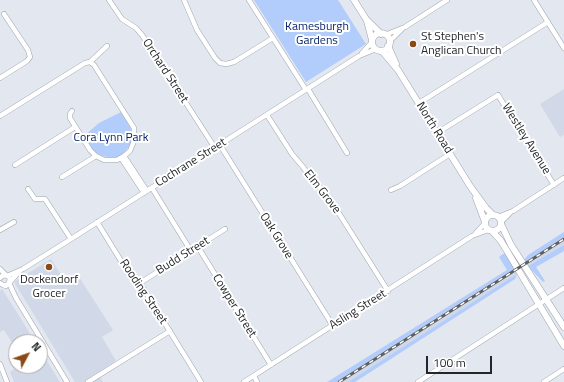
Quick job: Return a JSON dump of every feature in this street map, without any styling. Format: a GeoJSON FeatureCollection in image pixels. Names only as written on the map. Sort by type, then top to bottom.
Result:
{"type":"FeatureCollection","features":[{"type":"Feature","properties":{"kind":"main road"},"geometry":{"type":"LineString","coordinates":[[354,0],[366,20],[372,41]]}},
{"type":"Feature","properties":{"kind":"main road"},"geometry":{"type":"LineString","coordinates":[[366,20],[383,34]]}},
{"type":"Feature","properties":{"kind":"main road"},"geometry":{"type":"LineString","coordinates":[[372,41],[376,35],[383,34]]}},
{"type":"Feature","properties":{"kind":"main road","name":"North Road"},"geometry":{"type":"LineString","coordinates":[[383,34],[389,44],[398,70]]}},
{"type":"Feature","properties":{"kind":"main road","name":"North Road"},"geometry":{"type":"LineString","coordinates":[[372,41],[398,70],[470,186],[486,208],[498,220],[511,245],[564,327]]}},
{"type":"Feature","properties":{"kind":"main road"},"geometry":{"type":"LineString","coordinates":[[379,50],[389,44]]}},
{"type":"Feature","properties":{"kind":"main road","name":"North Road"},"geometry":{"type":"LineString","coordinates":[[470,186],[485,222],[490,230]]}},
{"type":"Feature","properties":{"kind":"main road"},"geometry":{"type":"LineString","coordinates":[[485,222],[488,217],[498,220],[499,228],[490,230]]}},
{"type":"Feature","properties":{"kind":"main road"},"geometry":{"type":"LineString","coordinates":[[490,230],[501,240],[564,346]]}},
{"type":"Feature","properties":{"kind":"street","name":"Orchard Street"},"geometry":{"type":"LineString","coordinates":[[109,0],[122,19],[136,28],[142,35],[215,148]]}},
{"type":"Feature","properties":{"kind":"street"},"geometry":{"type":"LineString","coordinates":[[184,0],[202,38],[215,58],[223,64],[234,62],[273,38]]}},
{"type":"Feature","properties":{"kind":"street"},"geometry":{"type":"LineString","coordinates":[[249,0],[347,153]]}},
{"type":"Feature","properties":{"kind":"street"},"geometry":{"type":"LineString","coordinates":[[389,44],[405,27],[441,2],[447,0]]}},
{"type":"Feature","properties":{"kind":"street"},"geometry":{"type":"LineString","coordinates":[[534,0],[564,48]]}},
{"type":"Feature","properties":{"kind":"street"},"geometry":{"type":"LineString","coordinates":[[0,78],[30,57],[28,50],[4,14]]}},
{"type":"Feature","properties":{"kind":"street"},"geometry":{"type":"LineString","coordinates":[[419,103],[548,22]]}},
{"type":"Feature","properties":{"kind":"street"},"geometry":{"type":"LineString","coordinates":[[383,34],[405,27]]}},
{"type":"Feature","properties":{"kind":"street","name":"Cochrane Street"},"geometry":{"type":"LineString","coordinates":[[0,278],[23,269],[307,90],[359,56],[372,41]]}},
{"type":"Feature","properties":{"kind":"street"},"geometry":{"type":"LineString","coordinates":[[0,116],[85,63],[90,62],[107,46]]}},
{"type":"Feature","properties":{"kind":"street","name":"Cochrane Street"},"geometry":{"type":"LineString","coordinates":[[359,56],[379,50]]}},
{"type":"Feature","properties":{"kind":"street"},"geometry":{"type":"LineString","coordinates":[[72,111],[69,116],[96,156],[109,160],[123,157],[130,151],[134,141],[134,128],[94,65],[90,62]]}},
{"type":"Feature","properties":{"kind":"street","name":"Westley Avenue"},"geometry":{"type":"LineString","coordinates":[[437,133],[498,94],[554,184]]}},
{"type":"Feature","properties":{"kind":"street","name":"Elm Grove"},"geometry":{"type":"LineString","coordinates":[[267,115],[292,154],[312,180],[328,196],[388,291]]}},
{"type":"Feature","properties":{"kind":"street"},"geometry":{"type":"LineString","coordinates":[[15,165],[75,127]]}},
{"type":"Feature","properties":{"kind":"street","name":"Oak Grove"},"geometry":{"type":"LineString","coordinates":[[220,145],[333,326]]}},
{"type":"Feature","properties":{"kind":"street"},"geometry":{"type":"LineString","coordinates":[[391,190],[400,186],[450,154]]}},
{"type":"Feature","properties":{"kind":"street"},"geometry":{"type":"LineString","coordinates":[[62,177],[96,156]]}},
{"type":"Feature","properties":{"kind":"street"},"geometry":{"type":"LineString","coordinates":[[123,157],[145,192]]}},
{"type":"Feature","properties":{"kind":"street"},"geometry":{"type":"LineString","coordinates":[[498,220],[564,178]]}},
{"type":"Feature","properties":{"kind":"street"},"geometry":{"type":"LineString","coordinates":[[152,188],[191,251]]}},
{"type":"Feature","properties":{"kind":"street"},"geometry":{"type":"LineString","coordinates":[[28,189],[35,199],[45,199],[71,239]]}},
{"type":"Feature","properties":{"kind":"street"},"geometry":{"type":"LineString","coordinates":[[0,230],[14,222]]}},
{"type":"Feature","properties":{"kind":"street","name":"Rooding Street"},"geometry":{"type":"LineString","coordinates":[[97,222],[126,269],[140,283],[201,382]]}},
{"type":"Feature","properties":{"kind":"street","name":"Asling Street"},"geometry":{"type":"LineString","coordinates":[[244,382],[472,236],[485,222]]}},
{"type":"Feature","properties":{"kind":"street","name":"Budd Street"},"geometry":{"type":"LineString","coordinates":[[140,283],[226,229]]}},
{"type":"Feature","properties":{"kind":"street","name":"Asling Street"},"geometry":{"type":"LineString","coordinates":[[472,236],[490,230]]}},
{"type":"Feature","properties":{"kind":"street","name":"Cowper Street"},"geometry":{"type":"LineString","coordinates":[[198,247],[271,365]]}},
{"type":"Feature","properties":{"kind":"street"},"geometry":{"type":"LineString","coordinates":[[0,269],[9,277],[9,283],[16,298],[67,382]]}},
{"type":"Feature","properties":{"kind":"street","name":"Cochrane Street"},"geometry":{"type":"LineString","coordinates":[[1,285],[9,283],[23,269]]}},
{"type":"Feature","properties":{"kind":"street"},"geometry":{"type":"LineString","coordinates":[[1,285],[16,298]]}},
{"type":"Feature","properties":{"kind":"street"},"geometry":{"type":"LineString","coordinates":[[418,382],[564,288]]}},
{"type":"Feature","properties":{"kind":"street"},"geometry":{"type":"LineString","coordinates":[[88,382],[170,332]]}},
{"type":"Feature","properties":{"kind":"street"},"geometry":{"type":"LineString","coordinates":[[0,364],[2,376],[7,382]]}},
{"type":"Feature","properties":{"kind":"street"},"geometry":{"type":"LineString","coordinates":[[544,382],[564,369]]}},
{"type":"Feature","properties":{"kind":"street"},"geometry":{"type":"LineString","coordinates":[[254,376],[258,382]]}},
{"type":"Feature","properties":{"kind":"shaded area"},"geometry":{"type":"Polygon","coordinates":[[[564,89],[564,135],[560,137],[540,104],[564,89]]]}},
{"type":"Feature","properties":{"kind":"shaded area"},"geometry":{"type":"Polygon","coordinates":[[[564,237],[564,245],[528,266],[525,262],[564,237]]]}},
{"type":"Feature","properties":{"kind":"shaded area"},"geometry":{"type":"Polygon","coordinates":[[[51,259],[67,284],[79,277],[113,330],[102,337],[116,361],[104,369],[106,373],[100,377],[103,382],[75,382],[48,338],[48,334],[46,334],[14,282],[51,259]]]}},
{"type":"Feature","properties":{"kind":"shaded area"},"geometry":{"type":"Polygon","coordinates":[[[514,269],[517,274],[348,382],[336,382],[514,269]]]}},
{"type":"Feature","properties":{"kind":"shaded area"},"geometry":{"type":"Polygon","coordinates":[[[2,289],[30,334],[8,334],[8,336],[4,330],[0,332],[0,291],[2,289]]]}},
{"type":"Feature","properties":{"kind":"shaded area"},"geometry":{"type":"Polygon","coordinates":[[[48,363],[60,382],[14,382],[11,374],[48,374],[48,363]]]}},
{"type":"Feature","properties":{"kind":"green space","name":"Kamesburgh Gardens"},"geometry":{"type":"Polygon","coordinates":[[[254,0],[338,0],[366,44],[306,82],[254,0]]]}},
{"type":"Feature","properties":{"kind":"green space","name":"Cora Lynn Park"},"geometry":{"type":"Polygon","coordinates":[[[121,112],[131,129],[131,144],[124,153],[117,157],[110,158],[100,155],[94,151],[84,136],[99,123],[121,112]]]}},
{"type":"Feature","properties":{"kind":"green space"},"geometry":{"type":"Polygon","coordinates":[[[564,232],[564,237],[525,262],[524,260],[528,255],[564,232]]]}},
{"type":"Feature","properties":{"kind":"green space"},"geometry":{"type":"Polygon","coordinates":[[[564,245],[564,251],[536,267],[545,281],[543,282],[528,266],[564,245]]]}},
{"type":"Feature","properties":{"kind":"green space"},"geometry":{"type":"Polygon","coordinates":[[[506,254],[515,268],[336,382],[327,382],[507,270],[499,257],[506,254]]]}},
{"type":"Feature","properties":{"kind":"green space"},"geometry":{"type":"Polygon","coordinates":[[[517,274],[515,279],[355,382],[348,382],[517,274]]]}},
{"type":"Feature","properties":{"kind":"railway"},"geometry":{"type":"LineString","coordinates":[[339,382],[564,239]]}},
{"type":"Feature","properties":{"kind":"place","name":"St Stephen's Anglican Church"},"geometry":{"type":"Point","coordinates":[413,44]}},
{"type":"Feature","properties":{"kind":"place","name":"Dockendorf Grocer"},"geometry":{"type":"Point","coordinates":[49,267]}}]}
